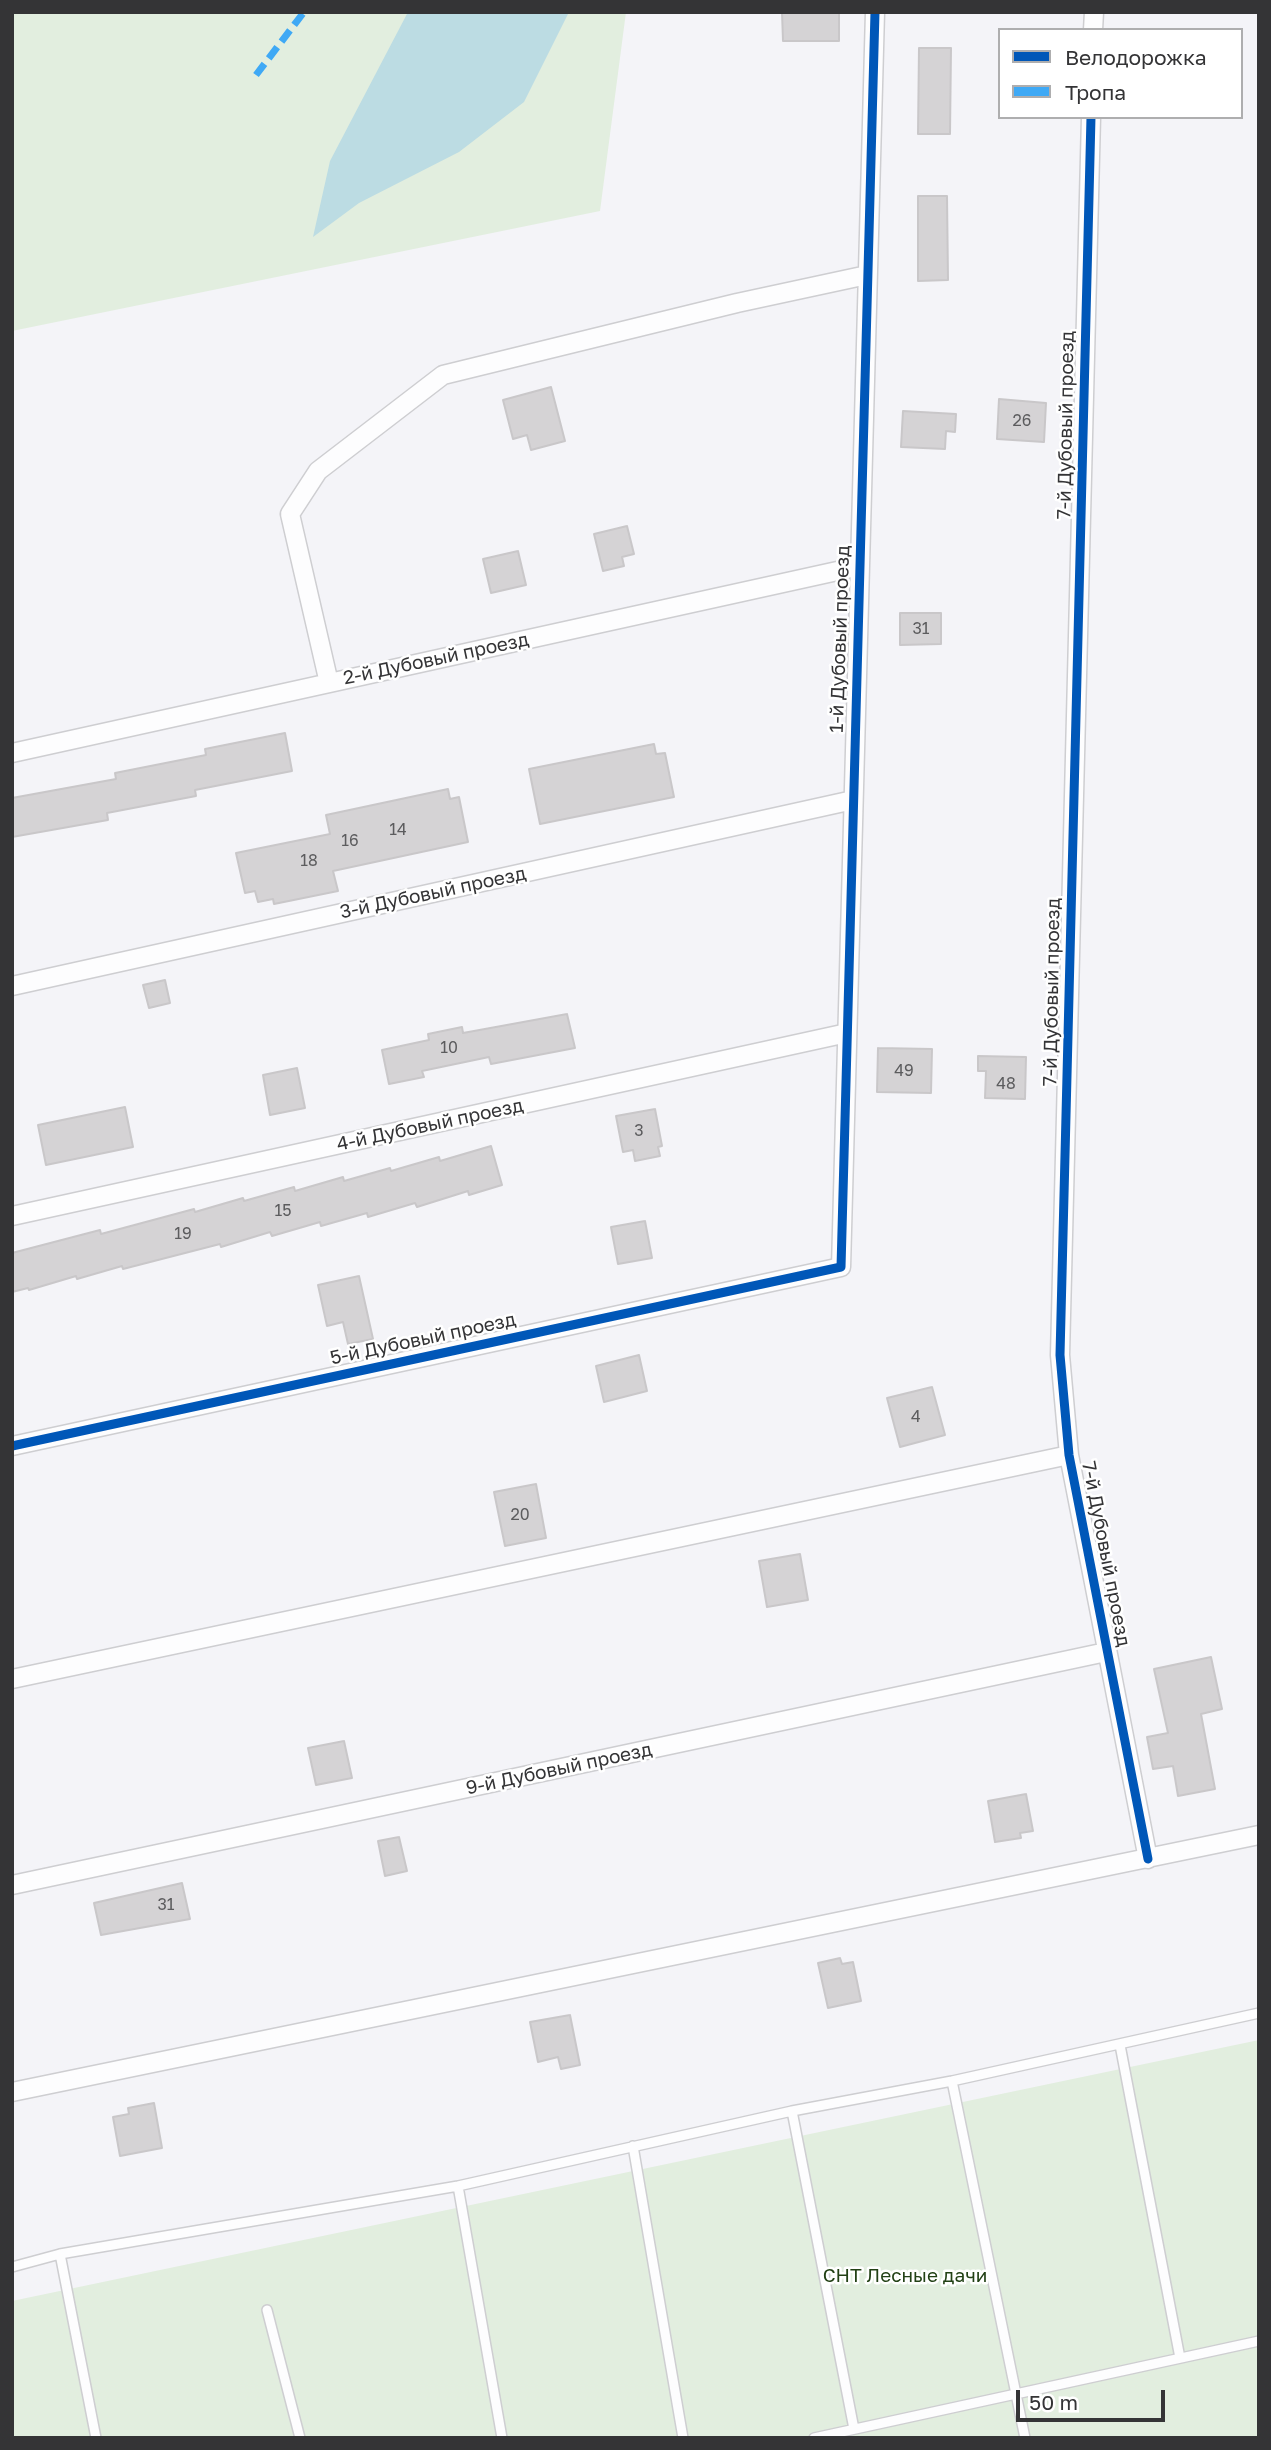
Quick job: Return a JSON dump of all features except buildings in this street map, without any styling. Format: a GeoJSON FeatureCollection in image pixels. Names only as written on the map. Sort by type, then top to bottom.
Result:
{"type":"FeatureCollection","features":[{"type":"Feature","properties":{"kind":"street","name":"1-й Дубовый проезд"},"geometry":{"type":"LineString","coordinates":[[841,1267],[874,12]]}},
{"type":"Feature","properties":{"kind":"street","name":"7-й Дубовый проезд"},"geometry":{"type":"LineString","coordinates":[[1091,119],[1060,1356],[1069,1455],[1148,1859]]}},
{"type":"Feature","properties":{"kind":"street"},"geometry":{"type":"LineString","coordinates":[[329,683],[290,514],[318,471],[443,375],[737,303],[867,275]]}},
{"type":"Feature","properties":{"kind":"street","name":"2-й Дубовый проезд"},"geometry":{"type":"LineString","coordinates":[[12,753],[860,566]]}},
{"type":"Feature","properties":{"kind":"street","name":"3-й Дубовый проезд"},"geometry":{"type":"LineString","coordinates":[[12,986],[853,800]]}},
{"type":"Feature","properties":{"kind":"street","name":"4-й Дубовый проезд"},"geometry":{"type":"LineString","coordinates":[[12,1216],[847,1033]]}},
{"type":"Feature","properties":{"kind":"street","name":"5-й Дубовый проезд"},"geometry":{"type":"LineString","coordinates":[[12,1446],[841,1267]]}},
{"type":"Feature","properties":{"kind":"street"},"geometry":{"type":"LineString","coordinates":[[12,1679],[1069,1455]]}},
{"type":"Feature","properties":{"kind":"street","name":"9-й Дубовый проезд"},"geometry":{"type":"LineString","coordinates":[[12,1885],[1106,1652]]}},
{"type":"Feature","properties":{"kind":"street"},"geometry":{"type":"LineString","coordinates":[[12,2092],[1259,1835]]}},
{"type":"Feature","properties":{"kind":"lane"},"geometry":{"type":"LineString","coordinates":[[12,2267],[60,2254],[457,2186],[792,2111],[952,2081],[1259,2013]]}},
{"type":"Feature","properties":{"kind":"lane"},"geometry":{"type":"LineString","coordinates":[[1120,2045],[1180,2358]]}},
{"type":"Feature","properties":{"kind":"lane"},"geometry":{"type":"LineString","coordinates":[[952,2081],[1024,2438]]}},
{"type":"Feature","properties":{"kind":"lane"},"geometry":{"type":"LineString","coordinates":[[792,2111],[854,2429]]}},
{"type":"Feature","properties":{"kind":"lane"},"geometry":{"type":"LineString","coordinates":[[633,2146],[683,2438]]}},
{"type":"Feature","properties":{"kind":"lane"},"geometry":{"type":"LineString","coordinates":[[457,2186],[502,2438]]}},
{"type":"Feature","properties":{"kind":"lane"},"geometry":{"type":"LineString","coordinates":[[60,2254],[96,2438]]}},
{"type":"Feature","properties":{"kind":"lane"},"geometry":{"type":"LineString","coordinates":[[267,2310],[300,2438]]}},
{"type":"Feature","properties":{"kind":"lane"},"geometry":{"type":"LineString","coordinates":[[814,2438],[835,2436],[854,2429],[1259,2341]]}},
{"type":"Feature","properties":{"kind":"green space"},"geometry":{"type":"Polygon","coordinates":[[[12,12],[626,12],[600,211],[12,331],[12,12]]]}},
{"type":"Feature","properties":{"kind":"green space","name":"СНТ Лесные дачи"},"geometry":{"type":"Polygon","coordinates":[[[1259,2040],[1259,2438],[12,2438],[12,2301],[1259,2040]]]}},
{"type":"Feature","properties":{"kind":"water"},"geometry":{"type":"Polygon","coordinates":[[[408,12],[569,12],[524,102],[459,152],[359,203],[313,237],[330,161],[408,12]]]}},
{"type":"Feature","properties":{"kind":"marked path"},"geometry":{"type":"LineString","coordinates":[[256,75],[304,12]]}},
{"type":"Feature","properties":{"kind":"cycle path"},"geometry":{"type":"LineString","coordinates":[[12,1446],[841,1267],[875,12]]}},
{"type":"Feature","properties":{"kind":"cycle path"},"geometry":{"type":"LineString","coordinates":[[1091,119],[1060,1355],[1069,1455],[1148,1859]]}}]}
